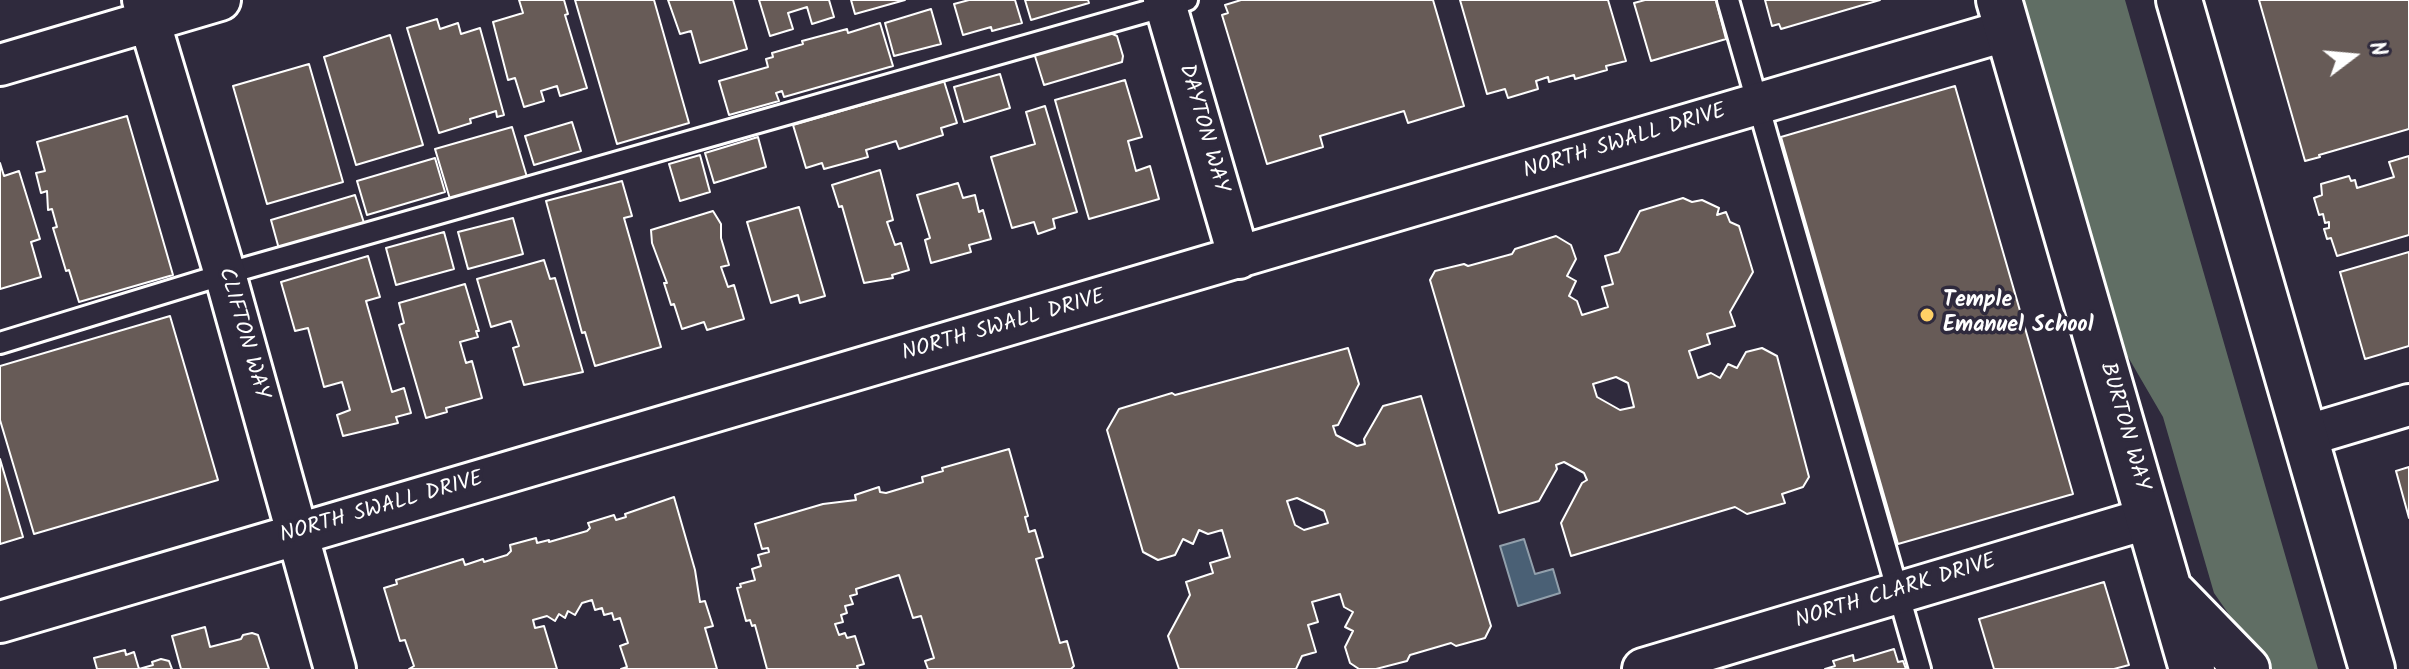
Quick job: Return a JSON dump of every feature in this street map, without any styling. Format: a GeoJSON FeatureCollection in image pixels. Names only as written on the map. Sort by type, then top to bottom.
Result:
{"type":"FeatureCollection","features":[{"type":"Feature","properties":{"kind":"main road"},"geometry":{"type":"LineString","coordinates":[[2179,0],[2372,669]]}},
{"type":"Feature","properties":{"kind":"main road","name":"BURTON WAY"},"geometry":{"type":"LineString","coordinates":[[2003,15],[2192,669]]}},
{"type":"Feature","properties":{"kind":"main road"},"geometry":{"type":"LineString","coordinates":[[2169,589],[2247,669]]}},
{"type":"Feature","properties":{"kind":"street"},"geometry":{"type":"LineString","coordinates":[[0,65],[146,10],[220,0]]}},
{"type":"Feature","properties":{"kind":"street","name":"DAYTON WAY"},"geometry":{"type":"LineString","coordinates":[[1172,2],[1239,258]]}},
{"type":"Feature","properties":{"kind":"street","name":"CLIFTON WAY"},"geometry":{"type":"LineString","coordinates":[[146,10],[225,274],[335,669]]}},
{"type":"Feature","properties":{"kind":"street","name":"NORTH SWALL DRIVE"},"geometry":{"type":"LineString","coordinates":[[0,622],[1758,103],[2003,15]]}},
{"type":"Feature","properties":{"kind":"street"},"geometry":{"type":"LineString","coordinates":[[2305,436],[2409,405]]}},
{"type":"Feature","properties":{"kind":"street","name":"NORTH CLARK DRIVE"},"geometry":{"type":"LineString","coordinates":[[1643,669],[2149,518]]}},
{"type":"Feature","properties":{"kind":"lane"},"geometry":{"type":"LineString","coordinates":[[1728,0],[1920,669]]}},
{"type":"Feature","properties":{"kind":"lane"},"geometry":{"type":"LineString","coordinates":[[0,343],[225,274],[1172,2]]}},
{"type":"Feature","properties":{"kind":"green space"},"geometry":{"type":"Polygon","coordinates":[[[2023,0],[2125,0],[2318,669],[2267,669],[2214,593],[2163,417],[2124,350],[2023,0]]]}},
{"type":"Feature","properties":{"kind":"water"},"geometry":{"type":"Polygon","coordinates":[[[1524,539],[1535,574],[1553,569],[1560,593],[1518,606],[1500,546],[1524,539]]]}},
{"type":"Feature","properties":{"kind":"building"},"geometry":{"type":"Polygon","coordinates":[[[519,0],[564,0],[568,14],[565,15],[587,88],[560,96],[557,86],[541,91],[544,101],[524,107],[515,78],[508,80],[493,22],[523,13],[519,0]]]}},
{"type":"Feature","properties":{"kind":"building"},"geometry":{"type":"Polygon","coordinates":[[[575,0],[654,0],[689,123],[617,144],[575,0]]]}},
{"type":"Feature","properties":{"kind":"building"},"geometry":{"type":"Polygon","coordinates":[[[668,0],[733,0],[747,49],[700,63],[691,31],[680,34],[668,0]]]}},
{"type":"Feature","properties":{"kind":"building"},"geometry":{"type":"Polygon","coordinates":[[[759,0],[829,0],[834,17],[812,24],[807,7],[788,13],[793,29],[770,36],[759,0]]]}},
{"type":"Feature","properties":{"kind":"building"},"geometry":{"type":"Polygon","coordinates":[[[851,0],[905,0],[855,14],[851,0]]]}},
{"type":"Feature","properties":{"kind":"building"},"geometry":{"type":"Polygon","coordinates":[[[969,0],[1015,0],[1022,23],[963,35],[954,4],[969,0]]]}},
{"type":"Feature","properties":{"kind":"building"},"geometry":{"type":"Polygon","coordinates":[[[1025,0],[1088,0],[1089,3],[1031,20],[1025,0]]]}},
{"type":"Feature","properties":{"kind":"building"},"geometry":{"type":"Polygon","coordinates":[[[1241,0],[1433,0],[1464,106],[1408,123],[1404,111],[1320,136],[1323,147],[1267,164],[1222,15],[1228,13],[1225,5],[1241,0]]]}},
{"type":"Feature","properties":{"kind":"building"},"geometry":{"type":"Polygon","coordinates":[[[1460,0],[1608,0],[1626,61],[1575,79],[1574,75],[1549,82],[1548,77],[1536,81],[1538,89],[1508,98],[1505,89],[1487,94],[1460,0]]]}},
{"type":"Feature","properties":{"kind":"building"},"geometry":{"type":"Polygon","coordinates":[[[1645,0],[1716,0],[1726,39],[1651,61],[1634,3],[1645,0]]]}},
{"type":"Feature","properties":{"kind":"building"},"geometry":{"type":"Polygon","coordinates":[[[1765,0],[1880,0],[1781,29],[1779,24],[1772,26],[1765,0]]]}},
{"type":"Feature","properties":{"kind":"building"},"geometry":{"type":"Polygon","coordinates":[[[2259,0],[2409,0],[2409,129],[2305,161],[2259,0]]]}},
{"type":"Feature","properties":{"kind":"building"},"geometry":{"type":"Polygon","coordinates":[[[931,9],[941,44],[894,56],[885,23],[931,9]]]}},
{"type":"Feature","properties":{"kind":"building"},"geometry":{"type":"Polygon","coordinates":[[[437,19],[440,29],[458,23],[461,34],[480,28],[504,115],[497,117],[496,111],[439,133],[407,28],[437,19]]]}},
{"type":"Feature","properties":{"kind":"building"},"geometry":{"type":"Polygon","coordinates":[[[880,23],[893,66],[784,97],[782,91],[776,93],[779,101],[729,115],[719,81],[768,67],[766,59],[773,57],[772,53],[803,44],[802,41],[847,29],[848,33],[880,23]]]}},
{"type":"Feature","properties":{"kind":"building"},"geometry":{"type":"Polygon","coordinates":[[[1108,32],[1117,36],[1122,62],[1044,85],[1034,53],[1108,32]]]}},
{"type":"Feature","properties":{"kind":"building"},"geometry":{"type":"Polygon","coordinates":[[[390,35],[423,145],[356,165],[324,57],[390,35]]]}},
{"type":"Feature","properties":{"kind":"building"},"geometry":{"type":"Polygon","coordinates":[[[309,64],[343,182],[267,204],[233,86],[309,64]]]}},
{"type":"Feature","properties":{"kind":"building"},"geometry":{"type":"Polygon","coordinates":[[[1000,74],[1010,108],[964,122],[954,87],[1000,74]]]}},
{"type":"Feature","properties":{"kind":"building"},"geometry":{"type":"Polygon","coordinates":[[[1125,80],[1142,137],[1128,141],[1136,171],[1150,166],[1159,199],[1089,219],[1055,100],[1125,80]]]}},
{"type":"Feature","properties":{"kind":"building"},"geometry":{"type":"Polygon","coordinates":[[[944,81],[957,123],[941,128],[943,135],[899,149],[896,141],[866,150],[868,157],[824,169],[822,163],[806,168],[793,125],[944,81]]]}},
{"type":"Feature","properties":{"kind":"building","name":"Temple Emanuel School"},"geometry":{"type":"Polygon","coordinates":[[[1955,86],[2073,494],[1898,544],[1781,137],[1955,86]]]}},
{"type":"Feature","properties":{"kind":"building"},"geometry":{"type":"Polygon","coordinates":[[[1045,106],[1077,212],[1053,219],[1055,228],[1038,234],[1034,222],[1012,228],[991,157],[1035,144],[1026,112],[1045,106]]]}},
{"type":"Feature","properties":{"kind":"building"},"geometry":{"type":"Polygon","coordinates":[[[127,116],[173,275],[79,302],[53,228],[57,227],[52,209],[48,210],[47,191],[41,193],[36,173],[45,171],[37,142],[127,116]]]}},
{"type":"Feature","properties":{"kind":"building"},"geometry":{"type":"Polygon","coordinates":[[[572,122],[581,151],[534,165],[525,136],[572,122]]]}},
{"type":"Feature","properties":{"kind":"building"},"geometry":{"type":"Polygon","coordinates":[[[512,127],[527,177],[450,199],[435,149],[512,127]]]}},
{"type":"Feature","properties":{"kind":"building"},"geometry":{"type":"Polygon","coordinates":[[[758,137],[766,167],[714,183],[705,153],[758,137]]]}},
{"type":"Feature","properties":{"kind":"building"},"geometry":{"type":"Polygon","coordinates":[[[700,155],[710,192],[680,201],[669,164],[700,155]]]}},
{"type":"Feature","properties":{"kind":"building"},"geometry":{"type":"Polygon","coordinates":[[[2409,156],[2409,235],[2337,256],[2331,238],[2327,239],[2324,229],[2329,228],[2329,222],[2325,223],[2323,214],[2319,215],[2314,198],[2322,195],[2321,184],[2349,176],[2351,181],[2355,180],[2357,188],[2394,177],[2389,162],[2409,156]]]}},
{"type":"Feature","properties":{"kind":"building"},"geometry":{"type":"Polygon","coordinates":[[[435,158],[445,192],[367,215],[357,181],[435,158]]]}},
{"type":"Feature","properties":{"kind":"building"},"geometry":{"type":"Polygon","coordinates":[[[0,163],[4,176],[19,171],[40,239],[31,242],[41,277],[0,289],[0,163]]]}},
{"type":"Feature","properties":{"kind":"building"},"geometry":{"type":"Polygon","coordinates":[[[880,170],[893,220],[887,222],[895,245],[901,243],[909,270],[892,275],[893,278],[864,283],[842,206],[839,207],[832,185],[880,170]]]}},
{"type":"Feature","properties":{"kind":"building"},"geometry":{"type":"Polygon","coordinates":[[[622,181],[632,216],[624,218],[661,347],[595,366],[585,332],[582,333],[546,201],[622,181]]]}},
{"type":"Feature","properties":{"kind":"building"},"geometry":{"type":"Polygon","coordinates":[[[958,183],[963,198],[975,195],[991,239],[969,245],[971,252],[931,263],[925,240],[930,238],[917,195],[958,183]]]}},
{"type":"Feature","properties":{"kind":"building"},"geometry":{"type":"Polygon","coordinates":[[[355,195],[364,223],[354,226],[355,229],[279,249],[271,220],[355,195]]]}},
{"type":"Feature","properties":{"kind":"building"},"geometry":{"type":"Polygon","coordinates":[[[1683,198],[1692,202],[1702,200],[1719,208],[1717,215],[1726,212],[1730,222],[1739,226],[1753,272],[1730,312],[1735,326],[1707,334],[1710,344],[1689,351],[1698,378],[1711,373],[1720,378],[1728,364],[1737,368],[1746,352],[1762,348],[1777,356],[1809,477],[1803,487],[1782,494],[1785,503],[1747,514],[1735,507],[1571,556],[1561,523],[1582,483],[1587,480],[1584,473],[1564,462],[1556,465],[1557,469],[1539,501],[1499,513],[1430,280],[1435,271],[1512,254],[1515,249],[1556,236],[1571,245],[1576,259],[1567,276],[1576,281],[1569,296],[1577,301],[1582,315],[1608,307],[1602,287],[1613,284],[1605,256],[1619,252],[1640,211],[1683,198]],[[1616,377],[1593,384],[1597,397],[1620,410],[1634,407],[1628,383],[1616,377]]]}},
{"type":"Feature","properties":{"kind":"building"},"geometry":{"type":"Polygon","coordinates":[[[799,207],[825,296],[800,303],[798,295],[771,303],[747,222],[799,207]]]}},
{"type":"Feature","properties":{"kind":"building"},"geometry":{"type":"Polygon","coordinates":[[[713,211],[721,224],[721,238],[729,265],[721,267],[728,287],[734,285],[744,319],[707,330],[704,322],[682,329],[664,283],[667,283],[652,243],[651,230],[713,211]]]}},
{"type":"Feature","properties":{"kind":"building"},"geometry":{"type":"Polygon","coordinates":[[[513,218],[523,254],[468,269],[458,232],[513,218]]]}},
{"type":"Feature","properties":{"kind":"building"},"geometry":{"type":"Polygon","coordinates":[[[444,232],[454,269],[396,285],[386,248],[444,232]]]}},
{"type":"Feature","properties":{"kind":"building"},"geometry":{"type":"Polygon","coordinates":[[[2409,252],[2409,346],[2365,359],[2340,272],[2409,252]]]}},
{"type":"Feature","properties":{"kind":"building"},"geometry":{"type":"Polygon","coordinates":[[[368,256],[380,297],[366,301],[392,392],[404,388],[411,413],[396,417],[398,423],[343,436],[337,415],[350,410],[342,382],[324,387],[308,328],[295,331],[281,282],[368,256]]]}},
{"type":"Feature","properties":{"kind":"building"},"geometry":{"type":"Polygon","coordinates":[[[544,260],[550,279],[555,278],[583,372],[524,385],[513,348],[519,346],[511,321],[491,327],[477,279],[544,260]]]}},
{"type":"Feature","properties":{"kind":"building"},"geometry":{"type":"Polygon","coordinates":[[[465,284],[479,331],[476,331],[478,337],[460,342],[466,363],[472,361],[482,398],[446,408],[447,412],[426,418],[399,325],[404,323],[399,303],[465,284]]]}},
{"type":"Feature","properties":{"kind":"building"},"geometry":{"type":"Polygon","coordinates":[[[170,316],[218,480],[34,534],[0,420],[0,366],[170,316]]]}},
{"type":"Feature","properties":{"kind":"building"},"geometry":{"type":"Polygon","coordinates":[[[1348,348],[1359,384],[1338,425],[1333,426],[1336,435],[1357,446],[1365,444],[1364,439],[1383,406],[1421,396],[1491,626],[1485,638],[1456,646],[1451,643],[1410,655],[1407,661],[1376,669],[1359,669],[1350,663],[1345,647],[1353,631],[1345,627],[1353,612],[1344,607],[1340,594],[1312,602],[1318,622],[1308,625],[1316,652],[1302,656],[1296,669],[1179,669],[1168,636],[1190,595],[1186,582],[1213,573],[1210,563],[1230,557],[1222,530],[1208,534],[1199,530],[1193,544],[1183,539],[1175,555],[1158,560],[1143,552],[1107,430],[1119,409],[1172,393],[1175,395],[1348,348]],[[1297,498],[1287,501],[1295,525],[1304,530],[1328,523],[1324,511],[1297,498]]]}},
{"type":"Feature","properties":{"kind":"building"},"geometry":{"type":"Polygon","coordinates":[[[1009,449],[1028,516],[1025,517],[1029,532],[1035,530],[1043,557],[1036,559],[1060,643],[1067,641],[1074,666],[1071,669],[928,669],[925,661],[934,658],[921,616],[913,618],[899,575],[856,589],[857,594],[850,596],[853,604],[845,606],[847,613],[841,615],[843,622],[835,624],[839,635],[845,633],[847,638],[855,636],[864,664],[857,666],[858,669],[767,669],[755,625],[752,626],[750,620],[746,621],[737,588],[741,587],[740,584],[755,580],[752,569],[761,566],[758,555],[769,552],[768,548],[762,549],[755,524],[823,504],[856,500],[855,495],[879,487],[880,492],[886,493],[923,482],[922,477],[943,471],[942,468],[1009,449]]]}},
{"type":"Feature","properties":{"kind":"building"},"geometry":{"type":"Polygon","coordinates":[[[0,459],[23,537],[0,544],[0,459]]]}},
{"type":"Feature","properties":{"kind":"building"},"geometry":{"type":"Polygon","coordinates":[[[2409,467],[2409,518],[2396,471],[2409,467]]]}},
{"type":"Feature","properties":{"kind":"building"},"geometry":{"type":"Polygon","coordinates":[[[674,497],[695,570],[700,602],[705,601],[713,626],[705,628],[717,669],[621,669],[627,667],[620,646],[628,643],[620,618],[614,620],[612,613],[604,615],[602,608],[595,610],[592,600],[582,603],[575,615],[568,611],[565,618],[559,614],[555,621],[547,616],[533,620],[535,628],[544,626],[557,669],[409,669],[414,666],[405,640],[400,641],[384,588],[397,584],[396,580],[463,559],[465,565],[483,559],[484,562],[507,555],[511,551],[510,545],[536,538],[537,543],[549,542],[587,531],[590,528],[588,523],[614,515],[616,520],[626,517],[625,514],[674,497]]]}},
{"type":"Feature","properties":{"kind":"building"},"geometry":{"type":"Polygon","coordinates":[[[2104,582],[2129,665],[2114,669],[1994,669],[1979,619],[2104,582]]]}},
{"type":"Feature","properties":{"kind":"building"},"geometry":{"type":"Polygon","coordinates":[[[205,627],[210,647],[241,639],[243,635],[258,635],[269,669],[181,669],[172,636],[205,627]]]}},
{"type":"Feature","properties":{"kind":"building"},"geometry":{"type":"Polygon","coordinates":[[[1894,649],[1898,662],[1903,661],[1906,669],[1825,669],[1835,666],[1833,661],[1853,655],[1854,661],[1894,649]]]}},
{"type":"Feature","properties":{"kind":"building"},"geometry":{"type":"Polygon","coordinates":[[[125,650],[126,655],[134,652],[139,669],[97,669],[94,658],[125,650]]]}},
{"type":"Feature","properties":{"kind":"building"},"geometry":{"type":"Polygon","coordinates":[[[161,659],[169,661],[172,669],[139,669],[153,665],[152,662],[161,659]]]}},
{"type":"Feature","properties":{"kind":"place","name":"Temple Emanuel School"},"geometry":{"type":"Point","coordinates":[1927,315]}}]}
